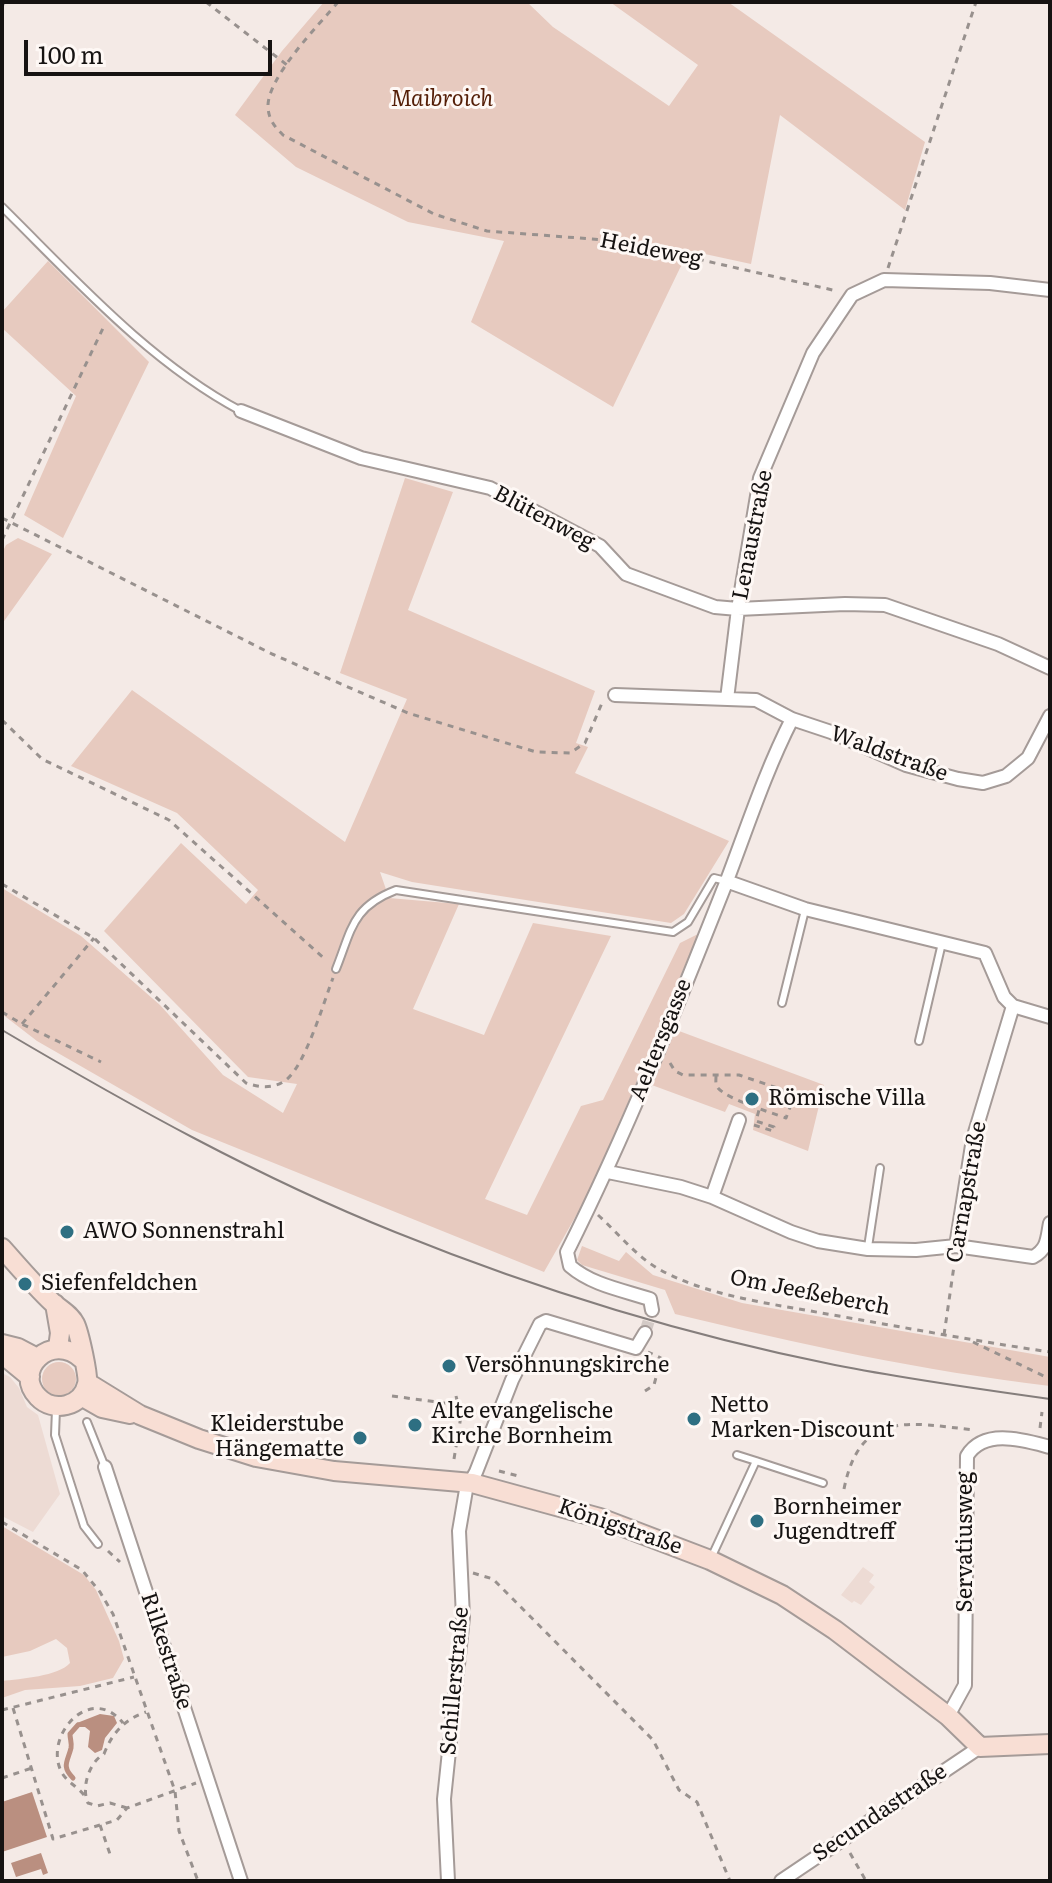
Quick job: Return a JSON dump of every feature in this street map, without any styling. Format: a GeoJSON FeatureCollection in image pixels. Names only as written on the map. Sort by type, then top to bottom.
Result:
{"type":"FeatureCollection","features":[{"type":"Feature","properties":{"kind":"street"},"geometry":{"type":"LineString","coordinates":[[852,295],[884,280],[990,283],[1050,290]]}},
{"type":"Feature","properties":{"kind":"street","name":"Lenaustraße"},"geometry":{"type":"LineString","coordinates":[[727,699],[738,609],[760,478],[813,353],[852,295]]}},
{"type":"Feature","properties":{"kind":"street","name":"Blütenweg"},"geometry":{"type":"LineString","coordinates":[[241,411],[361,458],[490,488],[600,546],[626,574],[715,607],[885,605],[998,644],[1050,668]]}},
{"type":"Feature","properties":{"kind":"street"},"geometry":{"type":"LineString","coordinates":[[615,695],[756,700],[792,719]]}},
{"type":"Feature","properties":{"kind":"street","name":"Waldstraße"},"geometry":{"type":"LineString","coordinates":[[792,719],[831,732],[906,765],[983,783],[1006,776],[1028,758],[1050,716]]}},
{"type":"Feature","properties":{"kind":"street","name":"Aeltersgasse"},"geometry":{"type":"LineString","coordinates":[[652,1310],[650,1299],[588,1280],[570,1266],[567,1252],[608,1172],[726,881],[771,761],[792,719]]}},
{"type":"Feature","properties":{"kind":"street"},"geometry":{"type":"LineString","coordinates":[[726,881],[805,909],[985,953],[1004,997],[1013,1006],[1050,1017]]}},
{"type":"Feature","properties":{"kind":"street","name":"Carnapstraße"},"geometry":{"type":"LineString","coordinates":[[956,1246],[973,1139],[1013,1006]]}},
{"type":"Feature","properties":{"kind":"street"},"geometry":{"type":"LineString","coordinates":[[712,1197],[739,1120]]}},
{"type":"Feature","properties":{"kind":"street"},"geometry":{"type":"LineString","coordinates":[[608,1172],[681,1187],[806,1237],[868,1249],[916,1250],[956,1246],[1033,1257],[1042,1252],[1046,1245],[1050,1223]]}},
{"type":"Feature","properties":{"kind":"street"},"geometry":{"type":"LineString","coordinates":[[2,1248],[55,1304],[69,1314],[75,1324],[86,1366],[84,1389],[70,1404],[56,1406],[40,1400],[30,1377],[37,1358],[58,1348],[75,1353],[82,1359]]}},
{"type":"Feature","properties":{"kind":"street"},"geometry":{"type":"LineString","coordinates":[[55,1304],[60,1333],[58,1348]]}},
{"type":"Feature","properties":{"kind":"street"},"geometry":{"type":"LineString","coordinates":[[472,1483],[512,1380],[540,1324],[546,1321],[636,1348],[645,1333]]}},
{"type":"Feature","properties":{"kind":"street"},"geometry":{"type":"LineString","coordinates":[[2,1344],[37,1358]]}},
{"type":"Feature","properties":{"kind":"street"},"geometry":{"type":"LineString","coordinates":[[2,1354],[30,1377]]}},
{"type":"Feature","properties":{"kind":"street","name":"Königstraße"},"geometry":{"type":"LineString","coordinates":[[84,1389],[102,1408],[140,1415],[199,1439],[256,1457],[334,1471],[472,1483],[600,1518],[710,1560],[782,1595],[835,1630],[948,1716],[980,1747]]}},
{"type":"Feature","properties":{"kind":"street"},"geometry":{"type":"LineString","coordinates":[[991,1438],[1043,1445]]}},
{"type":"Feature","properties":{"kind":"street","name":"Servatiusweg"},"geometry":{"type":"LineString","coordinates":[[948,1716],[965,1685],[967,1456],[978,1442],[991,1438]]}},
{"type":"Feature","properties":{"kind":"street","name":"Rilkestraße"},"geometry":{"type":"LineString","coordinates":[[105,1467],[241,1881]]}},
{"type":"Feature","properties":{"kind":"street","name":"Schillerstraße"},"geometry":{"type":"LineString","coordinates":[[448,1881],[444,1799],[463,1617],[459,1531],[466,1490],[472,1483]]}},
{"type":"Feature","properties":{"kind":"street"},"geometry":{"type":"LineString","coordinates":[[980,1747],[1050,1744]]}},
{"type":"Feature","properties":{"kind":"street","name":"Secundastraße"},"geometry":{"type":"LineString","coordinates":[[781,1881],[980,1747]]}},
{"type":"Feature","properties":{"kind":"lane","name":"Blütenweg"},"geometry":{"type":"LineString","coordinates":[[2,207],[110,314],[206,392],[241,411]]}},
{"type":"Feature","properties":{"kind":"lane"},"geometry":{"type":"LineString","coordinates":[[336,969],[358,914],[375,898],[396,890],[673,932],[688,922],[714,878],[726,881]]}},
{"type":"Feature","properties":{"kind":"lane"},"geometry":{"type":"LineString","coordinates":[[782,1003],[805,909]]}},
{"type":"Feature","properties":{"kind":"lane"},"geometry":{"type":"LineString","coordinates":[[919,1041],[942,943]]}},
{"type":"Feature","properties":{"kind":"lane"},"geometry":{"type":"LineString","coordinates":[[868,1249],[880,1168]]}},
{"type":"Feature","properties":{"kind":"lane"},"geometry":{"type":"LineString","coordinates":[[56,1406],[55,1435],[84,1526],[98,1544]]}},
{"type":"Feature","properties":{"kind":"lane","name":"Rilkestraße"},"geometry":{"type":"LineString","coordinates":[[87,1422],[105,1467]]}},
{"type":"Feature","properties":{"kind":"lane"},"geometry":{"type":"LineString","coordinates":[[737,1455],[823,1483]]}},
{"type":"Feature","properties":{"kind":"lane"},"geometry":{"type":"LineString","coordinates":[[710,1560],[756,1461]]}},
{"type":"Feature","properties":{"kind":"path"},"geometry":{"type":"LineString","coordinates":[[2,7],[4,2]]}},
{"type":"Feature","properties":{"kind":"path"},"geometry":{"type":"LineString","coordinates":[[206,2],[287,65],[338,2]]}},
{"type":"Feature","properties":{"kind":"path"},"geometry":{"type":"LineString","coordinates":[[884,280],[976,2]]}},
{"type":"Feature","properties":{"kind":"path","name":"Heideweg"},"geometry":{"type":"LineString","coordinates":[[287,65],[270,91],[268,107],[272,124],[283,135],[434,214],[487,231],[619,241],[852,295]]}},
{"type":"Feature","properties":{"kind":"path"},"geometry":{"type":"LineString","coordinates":[[2,540],[110,314]]}},
{"type":"Feature","properties":{"kind":"path"},"geometry":{"type":"LineString","coordinates":[[2,518],[272,654],[408,713],[536,752],[570,753],[585,743],[604,699],[615,695]]}},
{"type":"Feature","properties":{"kind":"path"},"geometry":{"type":"LineString","coordinates":[[2,720],[42,759],[169,820],[336,969],[299,1065],[285,1082],[261,1088],[246,1083],[94,938],[2,884]]}},
{"type":"Feature","properties":{"kind":"path"},"geometry":{"type":"LineString","coordinates":[[22,1024],[94,938]]}},
{"type":"Feature","properties":{"kind":"path"},"geometry":{"type":"LineString","coordinates":[[2,1012],[101,1062]]}},
{"type":"Feature","properties":{"kind":"path"},"geometry":{"type":"LineString","coordinates":[[671,1065],[683,1075],[739,1075],[795,1094],[786,1118],[721,1090],[716,1084],[716,1076]]}},
{"type":"Feature","properties":{"kind":"path"},"geometry":{"type":"LineString","coordinates":[[754,1125],[773,1131],[774,1127],[756,1121],[760,1108]]}},
{"type":"Feature","properties":{"kind":"path","name":"Om Jeeßeberch"},"geometry":{"type":"LineString","coordinates":[[589,1208],[634,1251],[659,1269],[705,1287],[756,1301],[1050,1352]]}},
{"type":"Feature","properties":{"kind":"path","name":"Carnapstraße"},"geometry":{"type":"LineString","coordinates":[[944,1335],[956,1246]]}},
{"type":"Feature","properties":{"kind":"path"},"geometry":{"type":"LineString","coordinates":[[970,1340],[1048,1379],[1045,1385]]}},
{"type":"Feature","properties":{"kind":"path"},"geometry":{"type":"LineString","coordinates":[[645,1391],[654,1385],[660,1361]]}},
{"type":"Feature","properties":{"kind":"path"},"geometry":{"type":"LineString","coordinates":[[392,1396],[459,1405]]}},
{"type":"Feature","properties":{"kind":"path"},"geometry":{"type":"LineString","coordinates":[[454,1459],[461,1416],[456,1396]]}},
{"type":"Feature","properties":{"kind":"path"},"geometry":{"type":"LineString","coordinates":[[1042,1412],[1043,1445]]}},
{"type":"Feature","properties":{"kind":"path"},"geometry":{"type":"LineString","coordinates":[[844,1489],[851,1459],[864,1443],[888,1427],[921,1424],[984,1431],[991,1438]]}},
{"type":"Feature","properties":{"kind":"path"},"geometry":{"type":"LineString","coordinates":[[2,1522],[82,1570],[92,1580],[113,1614],[175,1791],[179,1831],[198,1881]]}},
{"type":"Feature","properties":{"kind":"path"},"geometry":{"type":"LineString","coordinates":[[98,1544],[121,1562],[136,1559]]}},
{"type":"Feature","properties":{"kind":"path"},"geometry":{"type":"LineString","coordinates":[[460,1568],[493,1579],[653,1740],[679,1790],[697,1802],[730,1881]]}},
{"type":"Feature","properties":{"kind":"path"},"geometry":{"type":"LineString","coordinates":[[2,1710],[136,1677]]}},
{"type":"Feature","properties":{"kind":"path"},"geometry":{"type":"LineString","coordinates":[[13,1708],[53,1839],[117,1820],[127,1808],[193,1784]]}},
{"type":"Feature","properties":{"kind":"path"},"geometry":{"type":"LineString","coordinates":[[123,1723],[114,1711],[107,1708],[85,1710],[61,1736],[58,1753],[61,1770],[88,1803],[97,1806],[110,1803],[127,1808]]}},
{"type":"Feature","properties":{"kind":"path"},"geometry":{"type":"LineString","coordinates":[[84,1795],[95,1759],[104,1754],[109,1739],[123,1723],[148,1712]]}},
{"type":"Feature","properties":{"kind":"path"},"geometry":{"type":"LineString","coordinates":[[2,1778],[32,1768]]}},
{"type":"Feature","properties":{"kind":"path"},"geometry":{"type":"LineString","coordinates":[[100,1825],[111,1857]]}},
{"type":"Feature","properties":{"kind":"path"},"geometry":{"type":"LineString","coordinates":[[842,1838],[866,1881]]}},
{"type":"Feature","properties":{"kind":"shaded area"},"geometry":{"type":"Polygon","coordinates":[[[2,1373],[10,1377],[19,1388],[27,1407],[38,1415],[60,1494],[33,1532],[2,1516],[2,1373]]]}},
{"type":"Feature","properties":{"kind":"shaded area"},"geometry":{"type":"Polygon","coordinates":[[[863,1567],[874,1575],[869,1582],[875,1587],[861,1605],[841,1595],[863,1567]]]}},
{"type":"Feature","properties":{"kind":"shaded area"},"geometry":{"type":"Polygon","coordinates":[[[100,1714],[114,1716],[117,1723],[105,1738],[102,1750],[95,1753],[88,1747],[90,1731],[78,1727],[77,1723],[100,1714]]]}},
{"type":"Feature","properties":{"kind":"shaded area"},"geometry":{"type":"Polygon","coordinates":[[[32,1792],[47,1837],[2,1852],[2,1802],[32,1792]]]}},
{"type":"Feature","properties":{"kind":"shaded area"},"geometry":{"type":"Polygon","coordinates":[[[41,1853],[48,1873],[43,1875],[41,1869],[16,1877],[11,1863],[41,1853]]]}},
{"type":"Feature","properties":{"kind":"green space","name":"Maibroich"},"geometry":{"type":"Polygon","coordinates":[[[324,2],[527,2],[553,27],[669,106],[698,65],[610,2],[728,2],[925,142],[905,210],[780,115],[751,264],[691,251],[613,407],[471,322],[504,241],[408,222],[296,167],[235,115],[282,51],[324,2]]]}},
{"type":"Feature","properties":{"kind":"green space"},"geometry":{"type":"Polygon","coordinates":[[[48,261],[149,362],[63,538],[24,515],[76,396],[2,328],[2,312],[48,261]]]}},
{"type":"Feature","properties":{"kind":"green space"},"geometry":{"type":"Polygon","coordinates":[[[405,478],[453,492],[408,610],[595,691],[576,743],[588,747],[575,773],[729,841],[684,914],[671,923],[412,882],[380,872],[389,898],[459,904],[413,1009],[484,1035],[533,923],[611,936],[485,1199],[527,1215],[581,1106],[603,1100],[680,943],[698,934],[594,1184],[544,1272],[192,1130],[37,1041],[2,1014],[2,888],[81,936],[160,1005],[223,1075],[283,1113],[297,1084],[248,1077],[104,931],[181,843],[246,904],[258,890],[177,813],[71,766],[132,690],[345,842],[407,699],[340,673],[405,478]]]}},
{"type":"Feature","properties":{"kind":"green space"},"geometry":{"type":"Polygon","coordinates":[[[18,538],[52,554],[2,624],[2,553],[6,545],[18,538]]]}},
{"type":"Feature","properties":{"kind":"green space"},"geometry":{"type":"Polygon","coordinates":[[[671,1028],[824,1085],[808,1151],[753,1130],[755,1114],[729,1104],[725,1112],[649,1084],[671,1028]]]}},
{"type":"Feature","properties":{"kind":"green space"},"geometry":{"type":"Polygon","coordinates":[[[582,1246],[619,1261],[626,1252],[653,1275],[742,1303],[1050,1357],[1050,1386],[861,1356],[675,1314],[665,1290],[582,1265],[577,1260],[582,1246]]]}},
{"type":"Feature","properties":{"kind":"green space"},"geometry":{"type":"Polygon","coordinates":[[[59,1362],[71,1367],[76,1379],[71,1391],[59,1396],[47,1391],[42,1379],[47,1367],[59,1362]]]}},
{"type":"Feature","properties":{"kind":"green space"},"geometry":{"type":"Polygon","coordinates":[[[2,1526],[84,1575],[96,1590],[124,1659],[113,1678],[80,1686],[25,1690],[2,1698],[2,1681],[48,1674],[70,1663],[67,1648],[56,1639],[30,1651],[2,1657],[2,1526]]]}},
{"type":"Feature","properties":{"kind":"waterway"},"geometry":{"type":"LineString","coordinates":[[73,1778],[66,1763],[71,1746],[70,1734],[78,1725]]}},
{"type":"Feature","properties":{"kind":"tunnel"},"geometry":{"type":"LineString","coordinates":[[645,1333],[652,1310]]}},
{"type":"Feature","properties":{"kind":"tram line"},"geometry":{"type":"LineString","coordinates":[[2,1030],[244,1164],[344,1211],[502,1273],[667,1325],[779,1353],[888,1375],[1050,1399]]}},
{"type":"Feature","properties":{"kind":"place","name":"Römische Villa"},"geometry":{"type":"Point","coordinates":[752,1099]}},
{"type":"Feature","properties":{"kind":"place","name":"AWO Sonnenstrahl"},"geometry":{"type":"Point","coordinates":[67,1232]}},
{"type":"Feature","properties":{"kind":"place","name":"Siefenfeldchen"},"geometry":{"type":"Point","coordinates":[25,1284]}},
{"type":"Feature","properties":{"kind":"place","name":"Versöhnungskirche"},"geometry":{"type":"Point","coordinates":[449,1366]}},
{"type":"Feature","properties":{"kind":"place","name":"Netto Marken-Discount"},"geometry":{"type":"Point","coordinates":[694,1419]}},
{"type":"Feature","properties":{"kind":"place","name":"Alte evangelische Kirche Bornheim"},"geometry":{"type":"Point","coordinates":[415,1425]}},
{"type":"Feature","properties":{"kind":"place","name":"Kleiderstube Hängematte"},"geometry":{"type":"Point","coordinates":[360,1438]}},
{"type":"Feature","properties":{"kind":"place","name":"Bornheimer Jugendtreff"},"geometry":{"type":"Point","coordinates":[757,1521]}}]}
